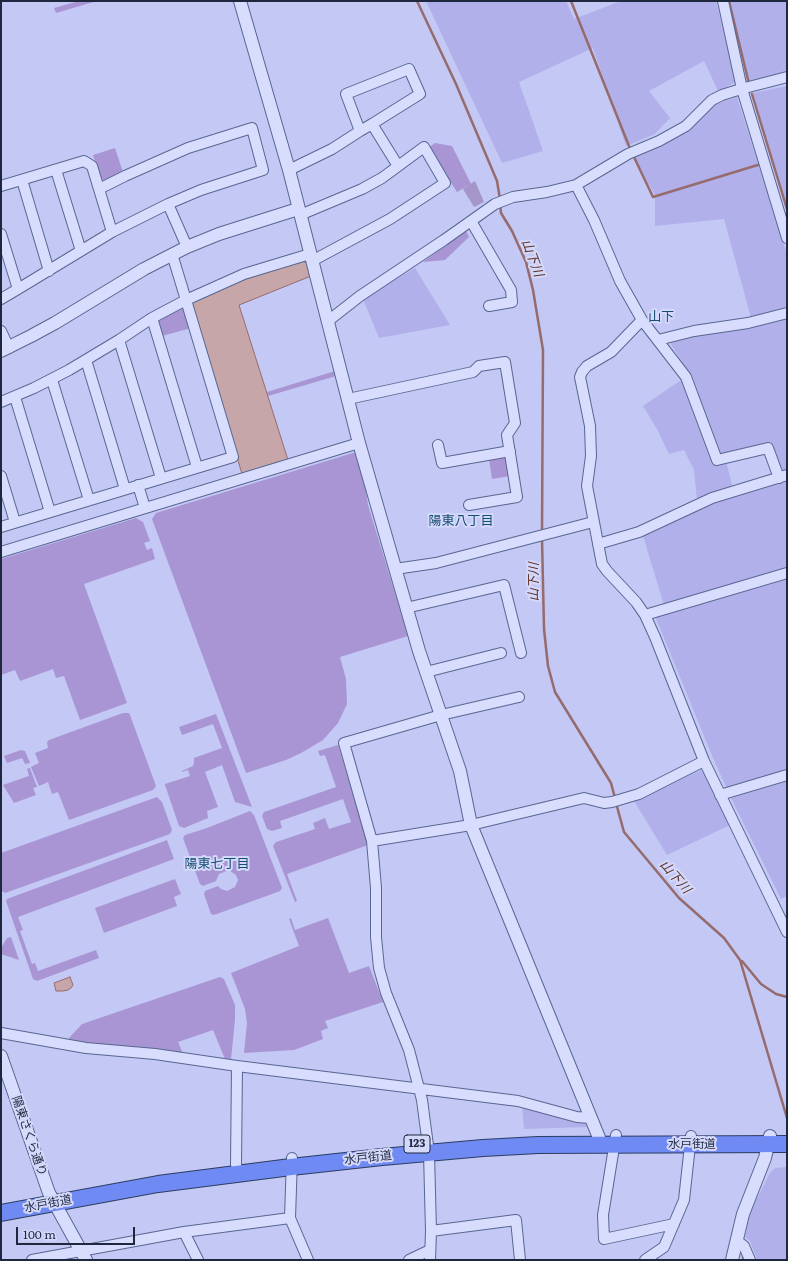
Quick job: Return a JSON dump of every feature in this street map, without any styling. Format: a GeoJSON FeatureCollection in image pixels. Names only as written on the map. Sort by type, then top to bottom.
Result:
{"type":"FeatureCollection","features":[{"type":"Feature","properties":{"kind":"highway","name":"水戸街道"},"geometry":{"type":"LineString","coordinates":[[769,1140],[787,1135]]}},
{"type":"Feature","properties":{"kind":"highway","name":"水戸街道"},"geometry":{"type":"LineString","coordinates":[[1,1203],[158,1184],[237,1169],[429,1148],[502,1138],[608,1140],[769,1140],[787,1144]]}},
{"type":"Feature","properties":{"kind":"highway","name":"水戸街道"},"geometry":{"type":"LineString","coordinates":[[1,1213],[52,1198]]}},
{"type":"Feature","properties":{"kind":"street"},"geometry":{"type":"LineString","coordinates":[[240,1],[289,170],[359,443],[406,608],[440,715],[460,771],[471,825],[590,1118],[608,1140],[603,1215],[604,1239],[674,1224]]}},
{"type":"Feature","properties":{"kind":"street"},"geometry":{"type":"LineString","coordinates":[[723,1],[739,90],[787,238]]}},
{"type":"Feature","properties":{"kind":"street"},"geometry":{"type":"LineString","coordinates":[[289,170],[332,149],[420,94],[409,69],[346,94],[360,131]]}},
{"type":"Feature","properties":{"kind":"street"},"geometry":{"type":"LineString","coordinates":[[328,321],[360,296],[495,204],[507,199],[576,185],[632,152],[659,141],[686,126],[712,100],[722,95],[787,77]]}},
{"type":"Feature","properties":{"kind":"street"},"geometry":{"type":"LineString","coordinates":[[372,124],[398,166]]}},
{"type":"Feature","properties":{"kind":"street"},"geometry":{"type":"LineString","coordinates":[[1,299],[112,232],[168,204],[201,190],[263,170],[252,128],[188,148],[99,188]]}},
{"type":"Feature","properties":{"kind":"street"},"geometry":{"type":"LineString","coordinates":[[1,331],[5,349],[55,323],[119,283],[172,254],[233,229],[299,212],[362,189],[382,178],[424,148],[446,183],[390,219],[311,257],[244,274],[186,300],[152,318],[119,340],[52,380],[1,402]]}},
{"type":"Feature","properties":{"kind":"street"},"geometry":{"type":"LineString","coordinates":[[1,186],[84,161],[92,166],[112,232]]}},
{"type":"Feature","properties":{"kind":"street"},"geometry":{"type":"LineString","coordinates":[[56,170],[81,251]]}},
{"type":"Feature","properties":{"kind":"street"},"geometry":{"type":"LineString","coordinates":[[22,180],[49,270]]}},
{"type":"Feature","properties":{"kind":"street"},"geometry":{"type":"LineString","coordinates":[[576,185],[594,220],[620,281],[642,320],[686,377],[717,460],[768,448],[783,476],[712,498],[639,532],[598,544]]}},
{"type":"Feature","properties":{"kind":"street"},"geometry":{"type":"LineString","coordinates":[[168,204],[187,247]]}},
{"type":"Feature","properties":{"kind":"street"},"geometry":{"type":"LineString","coordinates":[[471,221],[511,290],[512,302],[489,306]]}},
{"type":"Feature","properties":{"kind":"street"},"geometry":{"type":"LineString","coordinates":[[1,234],[4,256],[18,289]]}},
{"type":"Feature","properties":{"kind":"street"},"geometry":{"type":"LineString","coordinates":[[1,527],[233,457],[172,254]]}},
{"type":"Feature","properties":{"kind":"street"},"geometry":{"type":"LineString","coordinates":[[658,340],[694,330],[748,323],[787,312]]}},
{"type":"Feature","properties":{"kind":"street"},"geometry":{"type":"LineString","coordinates":[[152,318],[197,467]]}},
{"type":"Feature","properties":{"kind":"street"},"geometry":{"type":"LineString","coordinates":[[642,320],[611,352],[587,366],[580,377],[590,426],[591,456],[586,486],[602,564],[636,602],[645,615],[656,637],[704,761],[787,932]]}},
{"type":"Feature","properties":{"kind":"street"},"geometry":{"type":"LineString","coordinates":[[119,340],[161,478]]}},
{"type":"Feature","properties":{"kind":"street"},"geometry":{"type":"LineString","coordinates":[[86,360],[125,489]]}},
{"type":"Feature","properties":{"kind":"street"},"geometry":{"type":"LineString","coordinates":[[348,399],[473,372],[479,366],[505,362],[515,422],[507,435],[517,497],[469,505]]}},
{"type":"Feature","properties":{"kind":"street"},"geometry":{"type":"LineString","coordinates":[[52,380],[89,500]]}},
{"type":"Feature","properties":{"kind":"street"},"geometry":{"type":"LineString","coordinates":[[15,397],[50,512]]}},
{"type":"Feature","properties":{"kind":"street"},"geometry":{"type":"LineString","coordinates":[[1,552],[359,443]]}},
{"type":"Feature","properties":{"kind":"street"},"geometry":{"type":"LineString","coordinates":[[438,445],[442,463],[510,451]]}},
{"type":"Feature","properties":{"kind":"street"},"geometry":{"type":"LineString","coordinates":[[1,476],[15,522]]}},
{"type":"Feature","properties":{"kind":"street"},"geometry":{"type":"LineString","coordinates":[[138,486],[146,508]]}},
{"type":"Feature","properties":{"kind":"street"},"geometry":{"type":"LineString","coordinates":[[395,569],[436,563],[593,522]]}},
{"type":"Feature","properties":{"kind":"street"},"geometry":{"type":"LineString","coordinates":[[645,615],[787,573]]}},
{"type":"Feature","properties":{"kind":"street"},"geometry":{"type":"LineString","coordinates":[[406,608],[504,585],[521,653]]}},
{"type":"Feature","properties":{"kind":"street"},"geometry":{"type":"LineString","coordinates":[[426,672],[501,653]]}},
{"type":"Feature","properties":{"kind":"street"},"geometry":{"type":"LineString","coordinates":[[409,1260],[430,1255],[431,1231],[429,1148],[420,1090],[409,1050],[386,993],[378,968],[376,937],[376,888],[372,841],[344,743],[440,715],[519,698]]}},
{"type":"Feature","properties":{"kind":"street"},"geometry":{"type":"LineString","coordinates":[[372,841],[471,825],[584,798],[604,803],[612,802],[639,794],[704,761]]}},
{"type":"Feature","properties":{"kind":"street"},"geometry":{"type":"LineString","coordinates":[[720,795],[787,775]]}},
{"type":"Feature","properties":{"kind":"street"},"geometry":{"type":"LineString","coordinates":[[1,1033],[86,1048],[155,1054],[518,1102],[577,1118],[590,1118]]}},
{"type":"Feature","properties":{"kind":"street","name":"陽東さくら通り"},"geometry":{"type":"LineString","coordinates":[[1,1056],[52,1198],[83,1256]]}},
{"type":"Feature","properties":{"kind":"street"},"geometry":{"type":"LineString","coordinates":[[237,1066],[237,1169]]}},
{"type":"Feature","properties":{"kind":"street"},"geometry":{"type":"LineString","coordinates":[[645,1260],[664,1246],[684,1200],[691,1140]]}},
{"type":"Feature","properties":{"kind":"street"},"geometry":{"type":"LineString","coordinates":[[732,1260],[743,1214],[765,1158],[769,1140]]}},
{"type":"Feature","properties":{"kind":"street"},"geometry":{"type":"LineString","coordinates":[[291,1162],[290,1218],[308,1260]]}},
{"type":"Feature","properties":{"kind":"street"},"geometry":{"type":"LineString","coordinates":[[32,1260],[83,1256],[136,1240],[290,1218]]}},
{"type":"Feature","properties":{"kind":"street"},"geometry":{"type":"LineString","coordinates":[[431,1231],[516,1220],[520,1260]]}},
{"type":"Feature","properties":{"kind":"street"},"geometry":{"type":"LineString","coordinates":[[184,1232],[198,1260]]}},
{"type":"Feature","properties":{"kind":"street"},"geometry":{"type":"LineString","coordinates":[[736,1240],[744,1246],[750,1260]]}},
{"type":"Feature","properties":{"kind":"shaded area"},"geometry":{"type":"Polygon","coordinates":[[[79,1],[97,1],[56,13],[54,8],[79,1]]]}},
{"type":"Feature","properties":{"kind":"shaded area"},"geometry":{"type":"Polygon","coordinates":[[[426,1],[566,1],[574,19],[621,1],[716,1],[736,82],[718,91],[704,61],[649,91],[670,118],[655,134],[626,146],[593,48],[519,82],[543,151],[502,163],[426,1]]]}},
{"type":"Feature","properties":{"kind":"shaded area"},"geometry":{"type":"Polygon","coordinates":[[[730,1],[787,1],[787,71],[749,81],[730,1]]]}},
{"type":"Feature","properties":{"kind":"shaded area"},"geometry":{"type":"Polygon","coordinates":[[[787,86],[787,205],[753,93],[787,86]]]}},
{"type":"Feature","properties":{"kind":"shaded area"},"geometry":{"type":"Polygon","coordinates":[[[737,97],[787,254],[787,307],[751,318],[724,219],[655,226],[655,195],[633,156],[683,132],[716,104],[737,97]]]}},
{"type":"Feature","properties":{"kind":"shaded area"},"geometry":{"type":"Polygon","coordinates":[[[435,143],[452,146],[471,184],[457,192],[428,148],[435,143]]]}},
{"type":"Feature","properties":{"kind":"shaded area"},"geometry":{"type":"Polygon","coordinates":[[[115,148],[123,172],[105,181],[100,178],[93,155],[115,148]]]}},
{"type":"Feature","properties":{"kind":"shaded area"},"geometry":{"type":"Polygon","coordinates":[[[475,181],[484,202],[474,207],[463,189],[475,181]]]}},
{"type":"Feature","properties":{"kind":"shaded area"},"geometry":{"type":"Polygon","coordinates":[[[466,231],[469,237],[445,260],[423,262],[466,231]]]}},
{"type":"Feature","properties":{"kind":"shaded area"},"geometry":{"type":"Polygon","coordinates":[[[303,261],[308,264],[311,276],[239,305],[288,460],[242,474],[192,304],[193,299],[242,280],[303,261]]]}},
{"type":"Feature","properties":{"kind":"shaded area"},"geometry":{"type":"Polygon","coordinates":[[[415,268],[450,325],[379,338],[363,299],[415,268]]]}},
{"type":"Feature","properties":{"kind":"shaded area"},"geometry":{"type":"Polygon","coordinates":[[[180,307],[185,310],[191,328],[162,336],[157,322],[160,317],[180,307]]]}},
{"type":"Feature","properties":{"kind":"shaded area"},"geometry":{"type":"Polygon","coordinates":[[[787,315],[787,471],[780,473],[770,446],[719,457],[693,380],[669,341],[787,315]]]}},
{"type":"Feature","properties":{"kind":"shaded area"},"geometry":{"type":"Polygon","coordinates":[[[335,371],[336,376],[268,396],[267,392],[335,371]]]}},
{"type":"Feature","properties":{"kind":"shaded area"},"geometry":{"type":"Polygon","coordinates":[[[684,378],[715,463],[726,461],[733,489],[697,500],[694,470],[684,450],[669,454],[657,429],[643,406],[684,378]]]}},
{"type":"Feature","properties":{"kind":"shaded area"},"geometry":{"type":"Polygon","coordinates":[[[356,452],[365,484],[368,505],[408,636],[340,657],[346,679],[347,704],[338,723],[323,740],[301,753],[286,760],[246,773],[152,519],[156,513],[356,452]]]}},
{"type":"Feature","properties":{"kind":"shaded area"},"geometry":{"type":"Polygon","coordinates":[[[503,456],[507,459],[510,476],[492,479],[489,459],[503,456]]]}},
{"type":"Feature","properties":{"kind":"shaded area"},"geometry":{"type":"Polygon","coordinates":[[[787,480],[787,568],[664,605],[643,536],[699,508],[787,480]]]}},
{"type":"Feature","properties":{"kind":"shaded area"},"geometry":{"type":"Polygon","coordinates":[[[136,518],[143,522],[150,541],[144,543],[147,550],[152,548],[155,559],[84,584],[127,703],[80,720],[64,676],[56,678],[53,669],[20,681],[15,670],[1,675],[1,559],[136,518]]]}},
{"type":"Feature","properties":{"kind":"shaded area"},"geometry":{"type":"Polygon","coordinates":[[[787,577],[787,771],[732,789],[726,787],[713,758],[655,616],[787,577]]]}},
{"type":"Feature","properties":{"kind":"shaded area"},"geometry":{"type":"Polygon","coordinates":[[[123,713],[129,713],[130,715],[156,786],[153,790],[69,820],[58,792],[52,794],[48,782],[39,786],[31,767],[39,763],[35,753],[48,748],[47,742],[49,740],[123,713]]]}},
{"type":"Feature","properties":{"kind":"shaded area"},"geometry":{"type":"Polygon","coordinates":[[[216,714],[252,807],[235,802],[222,765],[205,772],[218,807],[207,811],[208,818],[184,828],[179,826],[165,784],[190,776],[188,770],[182,771],[193,766],[194,758],[222,748],[213,724],[182,735],[179,727],[216,714]]]}},
{"type":"Feature","properties":{"kind":"shaded area"},"geometry":{"type":"Polygon","coordinates":[[[338,745],[368,845],[287,874],[297,901],[295,902],[273,846],[276,842],[315,829],[313,823],[325,818],[329,829],[351,822],[343,799],[280,821],[282,828],[272,831],[267,829],[262,816],[264,812],[336,787],[325,755],[320,756],[318,751],[338,745]]]}},
{"type":"Feature","properties":{"kind":"shaded area"},"geometry":{"type":"Polygon","coordinates":[[[21,750],[25,751],[30,763],[25,764],[22,758],[7,763],[4,756],[21,750]]]}},
{"type":"Feature","properties":{"kind":"shaded area"},"geometry":{"type":"Polygon","coordinates":[[[29,768],[37,787],[33,788],[36,795],[14,803],[3,785],[29,776],[27,769],[29,768]]]}},
{"type":"Feature","properties":{"kind":"shaded area"},"geometry":{"type":"Polygon","coordinates":[[[701,770],[712,777],[732,824],[667,855],[634,801],[701,770]]]}},
{"type":"Feature","properties":{"kind":"shaded area"},"geometry":{"type":"Polygon","coordinates":[[[787,781],[787,896],[781,899],[731,798],[787,781]]]}},
{"type":"Feature","properties":{"kind":"shaded area"},"geometry":{"type":"Polygon","coordinates":[[[157,797],[162,802],[172,830],[170,834],[5,893],[2,891],[1,853],[157,797]]]}},
{"type":"Feature","properties":{"kind":"shaded area"},"geometry":{"type":"Polygon","coordinates":[[[250,811],[254,815],[282,888],[280,891],[272,894],[214,915],[211,914],[204,894],[205,891],[218,886],[227,891],[235,887],[238,880],[236,875],[229,870],[219,874],[216,881],[203,886],[200,884],[183,838],[185,835],[250,811]]]}},
{"type":"Feature","properties":{"kind":"shaded area"},"geometry":{"type":"Polygon","coordinates":[[[167,840],[174,859],[18,917],[23,930],[20,931],[32,964],[35,963],[38,971],[96,950],[99,958],[37,981],[33,979],[6,901],[7,899],[167,840]]]}},
{"type":"Feature","properties":{"kind":"shaded area"},"geometry":{"type":"Polygon","coordinates":[[[175,879],[181,894],[174,897],[177,906],[104,933],[95,908],[175,879]]]}},
{"type":"Feature","properties":{"kind":"shaded area"},"geometry":{"type":"Polygon","coordinates":[[[291,918],[295,930],[328,918],[349,973],[369,966],[383,1002],[325,1021],[328,1028],[321,1031],[323,1039],[294,1050],[244,1053],[247,1023],[245,1009],[231,973],[299,946],[289,919],[291,918]]]}},
{"type":"Feature","properties":{"kind":"shaded area"},"geometry":{"type":"Polygon","coordinates":[[[11,937],[19,960],[1,954],[1,948],[7,938],[11,937]]]}},
{"type":"Feature","properties":{"kind":"shaded area"},"geometry":{"type":"Polygon","coordinates":[[[70,977],[73,985],[71,988],[63,991],[56,991],[54,983],[70,977]]]}},
{"type":"Feature","properties":{"kind":"shaded area"},"geometry":{"type":"Polygon","coordinates":[[[220,977],[224,979],[235,1005],[231,1059],[225,1059],[213,1030],[178,1042],[184,1056],[71,1043],[69,1038],[82,1024],[220,977]]]}},
{"type":"Feature","properties":{"kind":"shaded area"},"geometry":{"type":"Polygon","coordinates":[[[522,1105],[587,1122],[588,1127],[524,1129],[522,1105]]]}},
{"type":"Feature","properties":{"kind":"shaded area"},"geometry":{"type":"Polygon","coordinates":[[[787,1167],[787,1260],[757,1260],[750,1241],[745,1237],[751,1210],[770,1173],[775,1168],[787,1167]]]}},
{"type":"Feature","properties":{"kind":"waterway","name":"山下川"},"geometry":{"type":"LineString","coordinates":[[417,1],[456,84],[497,181],[500,199]]}},
{"type":"Feature","properties":{"kind":"waterway"},"geometry":{"type":"LineString","coordinates":[[571,1],[631,151]]}},
{"type":"Feature","properties":{"kind":"waterway"},"geometry":{"type":"LineString","coordinates":[[729,1],[749,84]]}},
{"type":"Feature","properties":{"kind":"waterway"},"geometry":{"type":"LineString","coordinates":[[752,94],[787,209]]}},
{"type":"Feature","properties":{"kind":"waterway"},"geometry":{"type":"LineString","coordinates":[[633,155],[653,197],[761,164]]}},
{"type":"Feature","properties":{"kind":"waterway","name":"山下川"},"geometry":{"type":"LineString","coordinates":[[500,204],[501,213],[512,231],[526,262],[533,290],[543,350],[542,533]]}},
{"type":"Feature","properties":{"kind":"waterway","name":"山下川"},"geometry":{"type":"LineString","coordinates":[[542,538],[544,629],[548,666],[555,692],[611,783],[615,798]]}},
{"type":"Feature","properties":{"kind":"waterway","name":"山下川"},"geometry":{"type":"LineString","coordinates":[[616,803],[624,832],[679,898],[724,938],[740,960],[787,1118]]}},
{"type":"Feature","properties":{"kind":"waterway"},"geometry":{"type":"LineString","coordinates":[[742,961],[761,984],[776,994],[787,997]]}},
{"type":"Feature","properties":{"kind":"waterway","name":"山下川"},"geometry":{"type":"LineString","coordinates":[[743,1256],[744,1260]]}},
{"type":"Feature","properties":{"kind":"district","name":"山下"},"geometry":{"type":"Point","coordinates":[661,317]}},
{"type":"Feature","properties":{"kind":"district","name":"陽東八丁目"},"geometry":{"type":"Point","coordinates":[461,521]}},
{"type":"Feature","properties":{"kind":"district","name":"陽東七丁目"},"geometry":{"type":"Point","coordinates":[217,864]}}]}
